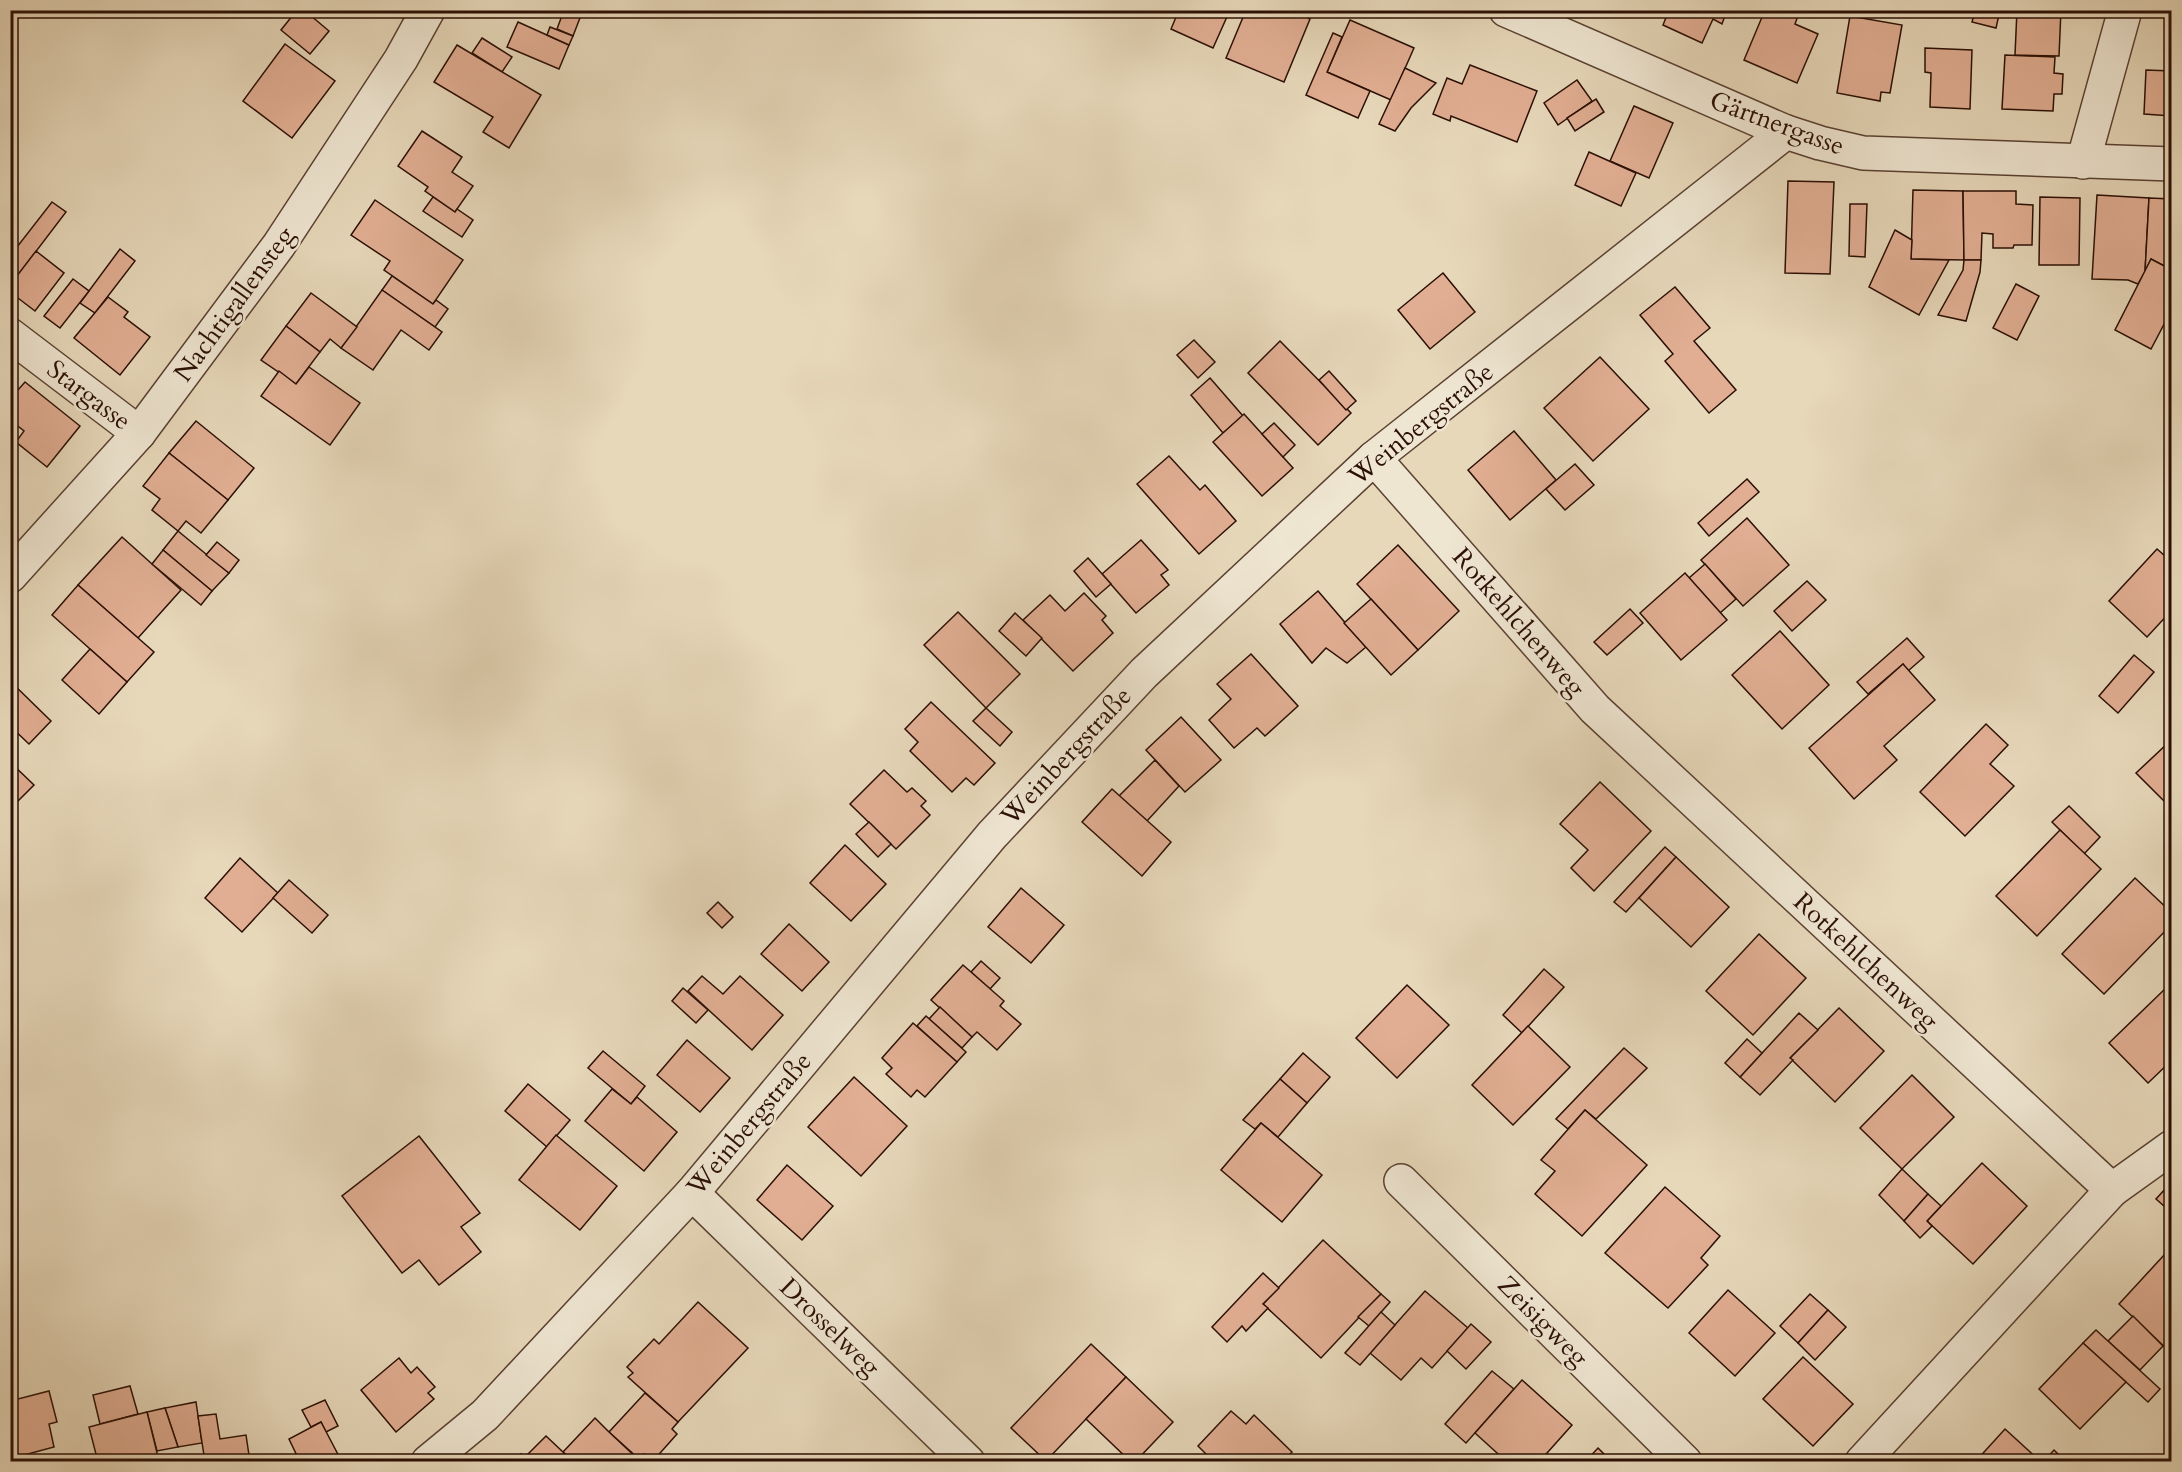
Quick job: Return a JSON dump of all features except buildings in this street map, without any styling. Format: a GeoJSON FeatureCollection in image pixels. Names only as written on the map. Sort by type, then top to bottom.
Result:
{"type":"FeatureCollection","features":[{"type":"Feature","properties":{"kind":"street","name":"Nachtigallensteg"},"geometry":{"type":"LineString","coordinates":[[10,576],[139,433],[279,245],[401,59],[428,10]]}},
{"type":"Feature","properties":{"kind":"street","name":"Gärtnergasse"},"geometry":{"type":"LineString","coordinates":[[1506,10],[1786,132],[1863,153],[2172,164]]}},
{"type":"Feature","properties":{"kind":"street"},"geometry":{"type":"LineString","coordinates":[[2083,162],[2125,10]]}},
{"type":"Feature","properties":{"kind":"street","name":"Weinbergstraße"},"geometry":{"type":"LineString","coordinates":[[428,1461],[486,1415],[692,1193],[992,835],[1144,673],[1374,458],[1786,132]]}},
{"type":"Feature","properties":{"kind":"street","name":"Stargasse"},"geometry":{"type":"LineString","coordinates":[[10,335],[139,433]]}},
{"type":"Feature","properties":{"kind":"street","name":"Rotkehlchenweg"},"geometry":{"type":"LineString","coordinates":[[1374,458],[1595,709],[2112,1190]]}},
{"type":"Feature","properties":{"kind":"street"},"geometry":{"type":"LineString","coordinates":[[1862,1461],[2112,1190],[2172,1147]]}},
{"type":"Feature","properties":{"kind":"street","name":"Zeisigweg"},"geometry":{"type":"LineString","coordinates":[[1401,1181],[1685,1461]]}},
{"type":"Feature","properties":{"kind":"street","name":"Drosselweg"},"geometry":{"type":"LineString","coordinates":[[692,1193],[968,1461]]}}]}
